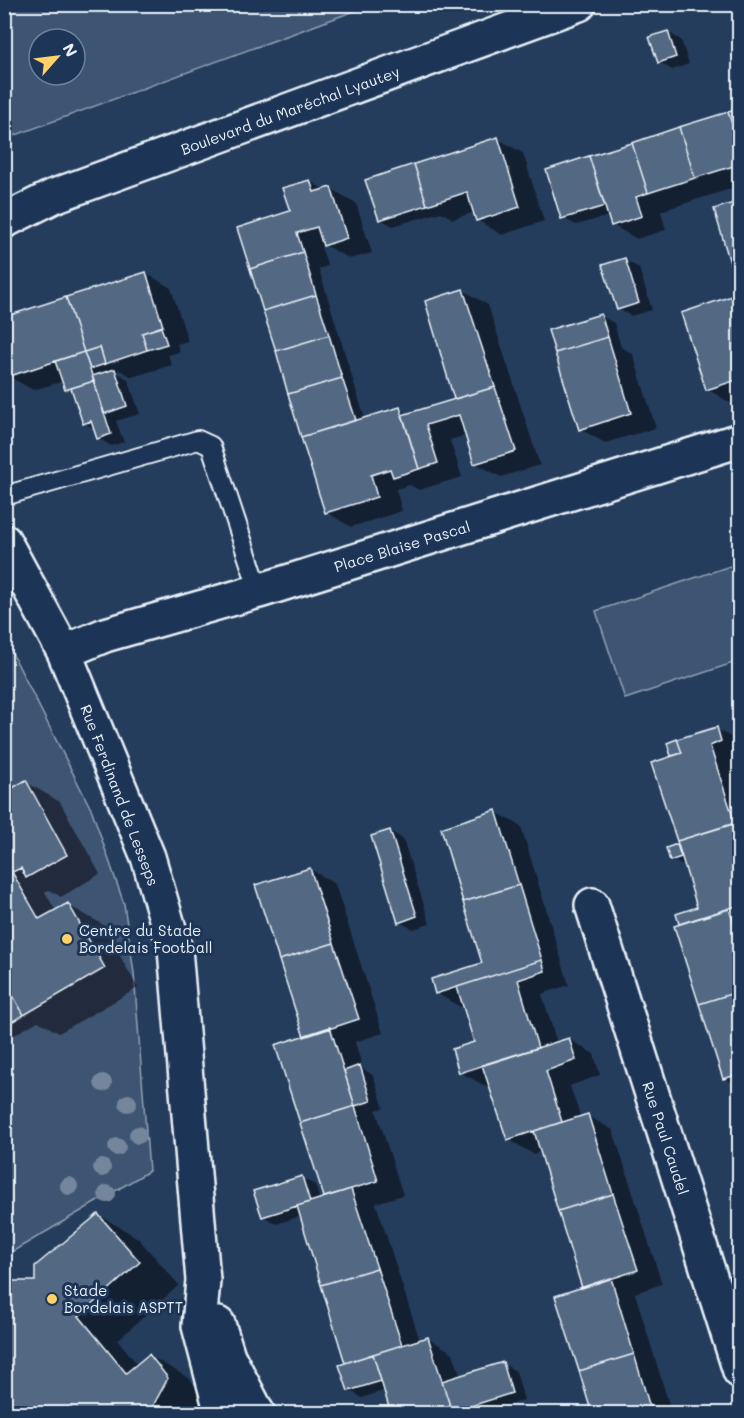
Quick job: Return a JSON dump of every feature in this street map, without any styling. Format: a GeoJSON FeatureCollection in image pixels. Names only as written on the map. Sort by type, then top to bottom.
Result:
{"type":"FeatureCollection","features":[{"type":"Feature","properties":{"kind":"street","name":"Boulevard du Maréchal Lyautey"},"geometry":{"type":"LineString","coordinates":[[4,221],[54,196],[579,4]]}},
{"type":"Feature","properties":{"kind":"street","name":"Place Blaise Pascal"},"geometry":{"type":"LineString","coordinates":[[64,652],[105,635],[260,591],[740,440]]}},
{"type":"Feature","properties":{"kind":"street","name":"Rue Ferdinand de Lesseps"},"geometry":{"type":"LineString","coordinates":[[4,542],[64,652],[148,857],[175,949],[203,1280],[199,1326],[222,1413]]}},
{"type":"Feature","properties":{"kind":"street","name":"Rue Paul Caudel"},"geometry":{"type":"LineString","coordinates":[[592,905],[740,1371]]}},
{"type":"Feature","properties":{"kind":"street","name":"Rue Ferdinand de Lesseps"},"geometry":{"type":"LineString","coordinates":[[203,1280],[228,1356],[258,1413]]}},
{"type":"Feature","properties":{"kind":"lane"},"geometry":{"type":"LineString","coordinates":[[4,496],[198,440],[211,446],[260,591]]}},
{"type":"Feature","properties":{"kind":"shaded area"},"geometry":{"type":"Polygon","coordinates":[[[5,4],[371,5],[5,139],[5,4]]]}},
{"type":"Feature","properties":{"kind":"shaded area"},"geometry":{"type":"Polygon","coordinates":[[[739,563],[739,661],[625,699],[596,611],[739,563]]]}},
{"type":"Feature","properties":{"kind":"shaded area","name":"Centre du Stade Bordelais Football"},"geometry":{"type":"Polygon","coordinates":[[[5,639],[92,811],[124,904],[134,973],[149,1171],[5,1256],[5,639]]]}},
{"type":"Feature","properties":{"kind":"building"},"geometry":{"type":"Polygon","coordinates":[[[668,31],[676,57],[658,63],[649,37],[668,31]]]}},
{"type":"Feature","properties":{"kind":"building"},"geometry":{"type":"Polygon","coordinates":[[[740,108],[740,148],[728,112],[740,108]]]}},
{"type":"Feature","properties":{"kind":"building"},"geometry":{"type":"Polygon","coordinates":[[[728,112],[740,148],[740,164],[695,178],[679,127],[728,112]]]}},
{"type":"Feature","properties":{"kind":"building"},"geometry":{"type":"Polygon","coordinates":[[[679,127],[695,178],[648,193],[632,143],[679,127]]]}},
{"type":"Feature","properties":{"kind":"building"},"geometry":{"type":"Polygon","coordinates":[[[498,137],[520,207],[476,221],[467,192],[427,205],[414,164],[498,137]]]}},
{"type":"Feature","properties":{"kind":"building"},"geometry":{"type":"Polygon","coordinates":[[[632,143],[648,193],[636,197],[642,216],[611,226],[589,156],[632,143]]]}},
{"type":"Feature","properties":{"kind":"building"},"geometry":{"type":"Polygon","coordinates":[[[589,156],[605,206],[561,219],[546,170],[589,156]]]}},
{"type":"Feature","properties":{"kind":"building"},"geometry":{"type":"Polygon","coordinates":[[[414,164],[427,205],[379,220],[365,180],[414,164]]]}},
{"type":"Feature","properties":{"kind":"building"},"geometry":{"type":"Polygon","coordinates":[[[310,180],[314,192],[331,187],[347,238],[323,246],[317,227],[297,233],[303,252],[250,269],[237,228],[290,211],[282,188],[310,180]]]}},
{"type":"Feature","properties":{"kind":"building"},"geometry":{"type":"Polygon","coordinates":[[[740,201],[740,264],[731,266],[714,209],[740,201]]]}},
{"type":"Feature","properties":{"kind":"building"},"geometry":{"type":"Polygon","coordinates":[[[303,252],[316,295],[263,311],[250,269],[303,252]]]}},
{"type":"Feature","properties":{"kind":"building"},"geometry":{"type":"Polygon","coordinates":[[[625,258],[639,303],[617,310],[602,265],[625,258]]]}},
{"type":"Feature","properties":{"kind":"building"},"geometry":{"type":"Polygon","coordinates":[[[146,272],[163,326],[142,333],[147,350],[105,364],[100,347],[84,352],[66,297],[146,272]]]}},
{"type":"Feature","properties":{"kind":"building"},"geometry":{"type":"Polygon","coordinates":[[[463,289],[495,387],[454,399],[425,301],[463,289]]]}},
{"type":"Feature","properties":{"kind":"building"},"geometry":{"type":"Polygon","coordinates":[[[316,295],[329,335],[276,351],[263,311],[316,295]]]}},
{"type":"Feature","properties":{"kind":"building"},"geometry":{"type":"Polygon","coordinates":[[[732,296],[740,321],[740,379],[706,390],[681,313],[732,296]]]}},
{"type":"Feature","properties":{"kind":"building"},"geometry":{"type":"Polygon","coordinates":[[[66,297],[84,352],[7,377],[4,370],[4,317],[66,297]]]}},
{"type":"Feature","properties":{"kind":"building"},"geometry":{"type":"Polygon","coordinates":[[[601,314],[608,337],[555,353],[548,330],[601,314]]]}},
{"type":"Feature","properties":{"kind":"building"},"geometry":{"type":"Polygon","coordinates":[[[161,327],[167,344],[147,350],[142,333],[161,327]]]}},
{"type":"Feature","properties":{"kind":"building"},"geometry":{"type":"Polygon","coordinates":[[[329,335],[342,378],[288,394],[276,351],[329,335]]]}},
{"type":"Feature","properties":{"kind":"building"},"geometry":{"type":"Polygon","coordinates":[[[608,337],[631,413],[579,430],[555,353],[608,337]]]}},
{"type":"Feature","properties":{"kind":"building"},"geometry":{"type":"Polygon","coordinates":[[[100,347],[105,364],[90,369],[84,352],[100,347]]]}},
{"type":"Feature","properties":{"kind":"building"},"geometry":{"type":"Polygon","coordinates":[[[84,352],[94,381],[65,390],[55,361],[84,352]]]}},
{"type":"Feature","properties":{"kind":"building"},"geometry":{"type":"Polygon","coordinates":[[[115,369],[127,406],[104,414],[92,376],[115,369]]]}},
{"type":"Feature","properties":{"kind":"building"},"geometry":{"type":"Polygon","coordinates":[[[342,378],[356,420],[301,437],[288,394],[342,378]]]}},
{"type":"Feature","properties":{"kind":"building"},"geometry":{"type":"Polygon","coordinates":[[[94,381],[111,434],[97,439],[91,421],[83,424],[71,388],[94,381]]]}},
{"type":"Feature","properties":{"kind":"building"},"geometry":{"type":"Polygon","coordinates":[[[495,387],[516,451],[474,464],[459,415],[426,425],[438,463],[419,469],[402,415],[495,387]]]}},
{"type":"Feature","properties":{"kind":"building"},"geometry":{"type":"Polygon","coordinates":[[[400,407],[419,469],[393,477],[390,469],[371,475],[377,497],[325,513],[301,437],[400,407]]]}},
{"type":"Feature","properties":{"kind":"building"},"geometry":{"type":"Polygon","coordinates":[[[717,727],[721,741],[710,746],[735,823],[677,841],[651,763],[682,753],[677,739],[717,727]]]}},
{"type":"Feature","properties":{"kind":"building"},"geometry":{"type":"Polygon","coordinates":[[[677,739],[682,753],[671,756],[667,743],[677,739]]]}},
{"type":"Feature","properties":{"kind":"building"},"geometry":{"type":"Polygon","coordinates":[[[26,780],[67,855],[26,878],[21,868],[12,872],[39,919],[68,903],[105,968],[24,1015],[4,980],[4,793],[26,780]]]}},
{"type":"Feature","properties":{"kind":"building"},"geometry":{"type":"Polygon","coordinates":[[[496,810],[519,885],[463,902],[441,828],[496,810]]]}},
{"type":"Feature","properties":{"kind":"building"},"geometry":{"type":"Polygon","coordinates":[[[740,822],[740,905],[679,924],[676,914],[697,907],[677,841],[740,822]]]}},
{"type":"Feature","properties":{"kind":"building"},"geometry":{"type":"Polygon","coordinates":[[[390,830],[417,916],[398,923],[371,836],[390,830]]]}},
{"type":"Feature","properties":{"kind":"building"},"geometry":{"type":"Polygon","coordinates":[[[677,844],[681,857],[670,861],[666,848],[677,844]]]}},
{"type":"Feature","properties":{"kind":"building"},"geometry":{"type":"Polygon","coordinates":[[[310,868],[334,943],[279,960],[255,885],[310,868]]]}},
{"type":"Feature","properties":{"kind":"building"},"geometry":{"type":"Polygon","coordinates":[[[519,885],[542,960],[435,994],[431,979],[482,963],[463,902],[519,885]]]}},
{"type":"Feature","properties":{"kind":"building"},"geometry":{"type":"Polygon","coordinates":[[[729,909],[740,942],[740,991],[699,1004],[674,926],[729,909]]]}},
{"type":"Feature","properties":{"kind":"building"},"geometry":{"type":"Polygon","coordinates":[[[334,943],[359,1019],[304,1037],[279,960],[334,943]]]}},
{"type":"Feature","properties":{"kind":"building"},"geometry":{"type":"Polygon","coordinates":[[[542,960],[545,971],[518,980],[538,1048],[459,1073],[452,1049],[474,1042],[457,987],[542,960]]]}},
{"type":"Feature","properties":{"kind":"building"},"geometry":{"type":"Polygon","coordinates":[[[4,980],[24,1015],[4,1026],[4,980]]]}},
{"type":"Feature","properties":{"kind":"building"},"geometry":{"type":"Polygon","coordinates":[[[740,991],[740,1074],[723,1079],[699,1004],[740,991]]]}},
{"type":"Feature","properties":{"kind":"building"},"geometry":{"type":"Polygon","coordinates":[[[330,1027],[355,1106],[300,1123],[275,1045],[330,1027]]]}},
{"type":"Feature","properties":{"kind":"building"},"geometry":{"type":"Polygon","coordinates":[[[569,1038],[576,1060],[546,1071],[562,1122],[507,1140],[482,1065],[569,1038]]]}},
{"type":"Feature","properties":{"kind":"building"},"geometry":{"type":"Polygon","coordinates":[[[360,1065],[371,1101],[355,1106],[344,1071],[360,1065]]]}},
{"type":"Feature","properties":{"kind":"building"},"geometry":{"type":"Polygon","coordinates":[[[355,1106],[378,1181],[324,1197],[300,1123],[355,1106]]]}},
{"type":"Feature","properties":{"kind":"building"},"geometry":{"type":"Polygon","coordinates":[[[588,1114],[613,1194],[558,1211],[534,1131],[588,1114]]]}},
{"type":"Feature","properties":{"kind":"building"},"geometry":{"type":"Polygon","coordinates":[[[302,1176],[310,1202],[262,1217],[253,1191],[302,1176]]]}},
{"type":"Feature","properties":{"kind":"building"},"geometry":{"type":"Polygon","coordinates":[[[351,1189],[377,1268],[321,1285],[297,1206],[351,1189]]]}},
{"type":"Feature","properties":{"kind":"building"},"geometry":{"type":"Polygon","coordinates":[[[613,1194],[638,1270],[582,1288],[558,1211],[613,1194]]]}},
{"type":"Feature","properties":{"kind":"building","name":"Stade Bordelais ASPTT"},"geometry":{"type":"Polygon","coordinates":[[[98,1214],[140,1262],[79,1316],[126,1373],[149,1354],[168,1378],[153,1406],[145,1414],[11,1414],[4,1410],[4,1281],[35,1281],[35,1266],[98,1214]]]}},
{"type":"Feature","properties":{"kind":"building"},"geometry":{"type":"Polygon","coordinates":[[[377,1268],[402,1345],[345,1363],[321,1285],[377,1268]]]}},
{"type":"Feature","properties":{"kind":"building"},"geometry":{"type":"Polygon","coordinates":[[[611,1278],[634,1354],[579,1371],[555,1296],[611,1278]]]}},
{"type":"Feature","properties":{"kind":"building"},"geometry":{"type":"Polygon","coordinates":[[[428,1337],[452,1412],[446,1414],[391,1414],[373,1354],[428,1337]]]}},
{"type":"Feature","properties":{"kind":"building"},"geometry":{"type":"Polygon","coordinates":[[[373,1354],[381,1381],[348,1391],[339,1365],[373,1354]]]}},
{"type":"Feature","properties":{"kind":"building"},"geometry":{"type":"Polygon","coordinates":[[[634,1354],[652,1414],[592,1414],[579,1371],[634,1354]]]}},
{"type":"Feature","properties":{"kind":"building"},"geometry":{"type":"Polygon","coordinates":[[[503,1362],[512,1393],[452,1412],[442,1381],[503,1362]]]}},
{"type":"Feature","properties":{"kind":"place","name":"Centre du Stade Bordelais Football"},"geometry":{"type":"Point","coordinates":[67,939]}},
{"type":"Feature","properties":{"kind":"place","name":"Stade Bordelais ASPTT"},"geometry":{"type":"Point","coordinates":[52,1299]}}]}
